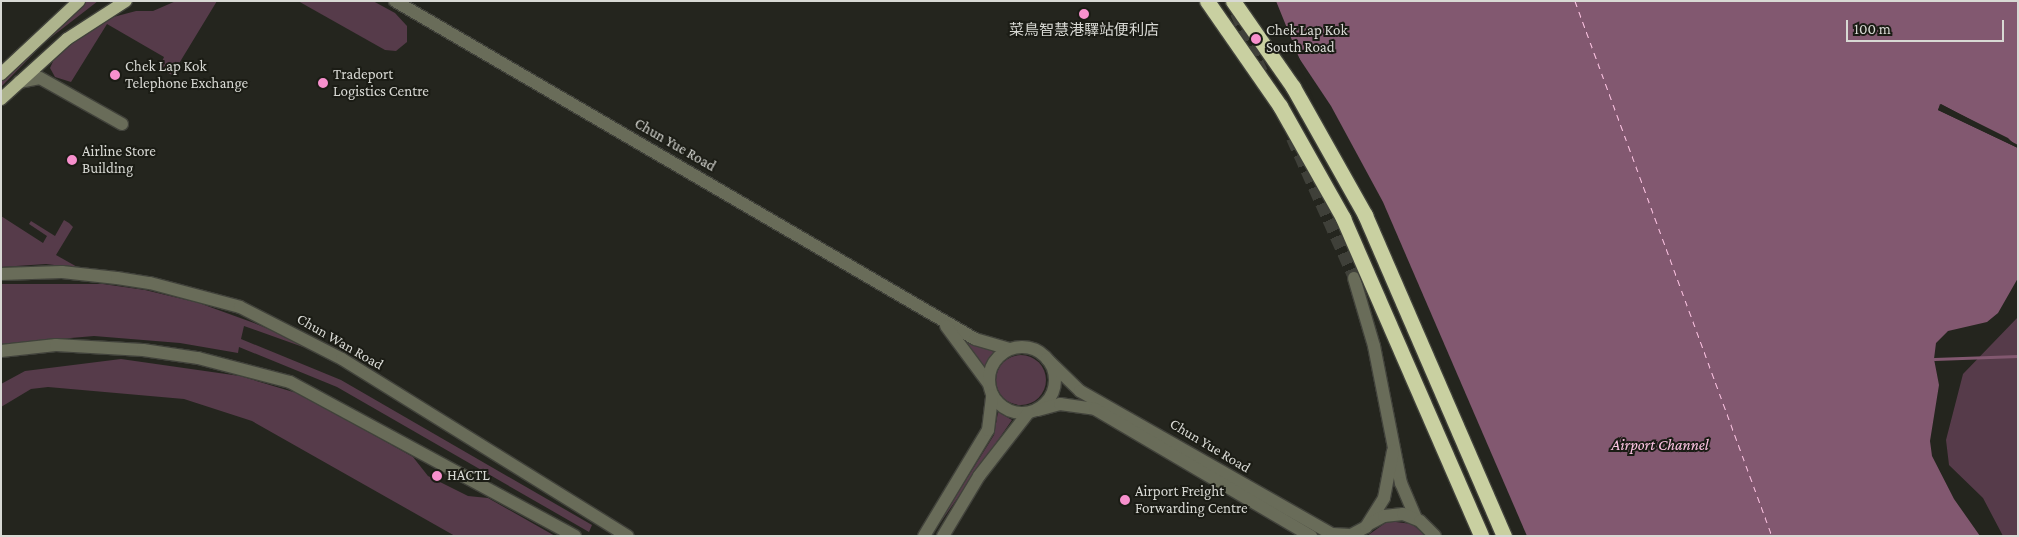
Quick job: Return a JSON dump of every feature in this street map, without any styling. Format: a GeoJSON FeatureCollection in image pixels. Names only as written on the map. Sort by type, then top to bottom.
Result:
{"type":"FeatureCollection","features":[{"type":"Feature","properties":{"kind":"highway"},"geometry":{"type":"LineString","coordinates":[[1207,1],[1280,106],[1331,194],[1374,283],[1481,536]]}},
{"type":"Feature","properties":{"kind":"highway"},"geometry":{"type":"LineString","coordinates":[[1233,1],[1293,87],[1365,215],[1504,536]]}},
{"type":"Feature","properties":{"kind":"main road"},"geometry":{"type":"LineString","coordinates":[[1,74],[79,1]]}},
{"type":"Feature","properties":{"kind":"main road"},"geometry":{"type":"LineString","coordinates":[[1,99],[38,62],[90,22],[126,1]]}},
{"type":"Feature","properties":{"kind":"street","name":"Chun Yue Road"},"geometry":{"type":"LineString","coordinates":[[395,1],[937,317],[976,339],[1009,349]]}},
{"type":"Feature","properties":{"kind":"street"},"geometry":{"type":"LineString","coordinates":[[38,62],[40,78]]}},
{"type":"Feature","properties":{"kind":"street"},"geometry":{"type":"LineString","coordinates":[[16,82],[40,78],[122,124]]}},
{"type":"Feature","properties":{"kind":"street","name":"Chun Wan Road"},"geometry":{"type":"LineString","coordinates":[[1,274],[62,272],[117,278],[150,283],[240,307],[342,359],[628,536]]}},
{"type":"Feature","properties":{"kind":"street"},"geometry":{"type":"LineString","coordinates":[[1354,278],[1374,346],[1401,483],[1416,518],[1435,536]]}},
{"type":"Feature","properties":{"kind":"street","name":"Chun Yue Road"},"geometry":{"type":"LineString","coordinates":[[937,317],[970,355],[990,390]]}},
{"type":"Feature","properties":{"kind":"street"},"geometry":{"type":"LineString","coordinates":[[1,351],[56,345],[143,350],[198,358],[290,382],[574,536]]}},
{"type":"Feature","properties":{"kind":"street"},"geometry":{"type":"LineString","coordinates":[[924,536],[988,430],[993,364],[1009,349],[1030,348],[1047,359],[1054,387],[979,476],[943,536]]}},
{"type":"Feature","properties":{"kind":"street","name":"Chun Yue Road"},"geometry":{"type":"LineString","coordinates":[[1047,359],[1080,391],[1317,528],[1342,535],[1362,531],[1393,514],[1416,518]]}},
{"type":"Feature","properties":{"kind":"street"},"geometry":{"type":"LineString","coordinates":[[990,390],[1011,412],[1033,411]]}},
{"type":"Feature","properties":{"kind":"street","name":"Chun Yue Road"},"geometry":{"type":"LineString","coordinates":[[1033,411],[1060,404],[1095,409],[1312,536]]}},
{"type":"Feature","properties":{"kind":"street"},"geometry":{"type":"LineString","coordinates":[[1362,531],[1384,498],[1394,451]]}},
{"type":"Feature","properties":{"kind":"shaded area"},"geometry":{"type":"Polygon","coordinates":[[[86,1],[98,1],[45,42],[1,87],[1,81],[24,57],[86,1]]]}},
{"type":"Feature","properties":{"kind":"shaded area"},"geometry":{"type":"Polygon","coordinates":[[[176,1],[217,1],[172,75],[159,68],[164,57],[107,24],[71,82],[55,77],[50,68],[55,57],[102,20],[136,11],[153,11],[176,1]]]}},
{"type":"Feature","properties":{"kind":"shaded area"},"geometry":{"type":"Polygon","coordinates":[[[298,1],[373,1],[395,13],[407,26],[407,42],[396,51],[385,50],[298,1]]]}},
{"type":"Feature","properties":{"kind":"shaded area"},"geometry":{"type":"Polygon","coordinates":[[[1,216],[43,243],[47,236],[29,224],[31,221],[55,236],[64,220],[69,223],[73,227],[56,255],[79,268],[46,264],[1,267],[1,216]]]}},
{"type":"Feature","properties":{"kind":"shaded area"},"geometry":{"type":"Polygon","coordinates":[[[1,284],[103,284],[145,290],[199,303],[254,323],[304,344],[303,347],[244,326],[241,339],[341,380],[592,525],[589,532],[337,387],[239,347],[238,353],[180,343],[94,336],[1,344],[1,284]]]}},
{"type":"Feature","properties":{"kind":"shaded area"},"geometry":{"type":"Polygon","coordinates":[[[2018,317],[2018,536],[2003,536],[1983,498],[1949,465],[1946,440],[1963,374],[2018,317]]]}},
{"type":"Feature","properties":{"kind":"shaded area"},"geometry":{"type":"Polygon","coordinates":[[[956,332],[994,352],[984,368],[966,342],[956,332]]]}},
{"type":"Feature","properties":{"kind":"shaded area"},"geometry":{"type":"Polygon","coordinates":[[[1021,355],[1031,357],[1039,362],[1044,370],[1046,380],[1044,390],[1039,398],[1031,403],[1021,405],[1011,403],[1003,398],[998,390],[996,380],[998,370],[1003,362],[1011,357],[1021,355]]]}},
{"type":"Feature","properties":{"kind":"shaded area"},"geometry":{"type":"Polygon","coordinates":[[[121,359],[240,376],[300,394],[413,457],[428,476],[468,496],[488,498],[555,536],[455,536],[252,421],[184,399],[48,387],[31,389],[1,407],[1,384],[25,371],[121,359]]]}},
{"type":"Feature","properties":{"kind":"shaded area"},"geometry":{"type":"Polygon","coordinates":[[[998,412],[1012,420],[931,536],[994,435],[998,412]]]}},
{"type":"Feature","properties":{"kind":"shaded area"},"geometry":{"type":"Polygon","coordinates":[[[1388,521],[1412,524],[1426,536],[1367,536],[1388,521]]]}},
{"type":"Feature","properties":{"kind":"water","name":"Airport Channel"},"geometry":{"type":"Polygon","coordinates":[[[1276,1],[2018,1],[2018,145],[1941,104],[1938,110],[2018,148],[2018,278],[1998,313],[1987,322],[1948,331],[1936,343],[1934,359],[1939,385],[1930,441],[1932,456],[1954,499],[1980,536],[1505,536],[1357,200],[1276,1]]]}},
{"type":"Feature","properties":{"kind":"pier"},"geometry":{"type":"Polygon","coordinates":[[[1293,49],[1331,106],[1383,202],[1527,536],[1503,536],[1355,201],[1293,49]]]}},
{"type":"Feature","properties":{"kind":"pier"},"geometry":{"type":"Polygon","coordinates":[[[1940,104],[2008,138],[2018,148],[1938,110],[1940,104]]]}},
{"type":"Feature","properties":{"kind":"waterway"},"geometry":{"type":"LineString","coordinates":[[1934,359],[2018,356]]}},
{"type":"Feature","properties":{"kind":"ferry route"},"geometry":{"type":"LineString","coordinates":[[1575,1],[1772,536]]}},
{"type":"Feature","properties":{"kind":"tunnel"},"geometry":{"type":"LineString","coordinates":[[1236,13],[1262,72]]}},
{"type":"Feature","properties":{"kind":"tunnel"},"geometry":{"type":"LineString","coordinates":[[1292,138],[1354,278]]}},
{"type":"Feature","properties":{"kind":"place","name":"菜鳥智慧港驛站便利店"},"geometry":{"type":"Point","coordinates":[1084,14]}},
{"type":"Feature","properties":{"kind":"place","name":"Chek Lap Kok South Road"},"geometry":{"type":"Point","coordinates":[1256,39]}},
{"type":"Feature","properties":{"kind":"place","name":"Chek Lap Kok Telephone Exchange"},"geometry":{"type":"Point","coordinates":[115,75]}},
{"type":"Feature","properties":{"kind":"place","name":"Tradeport Logistics Centre"},"geometry":{"type":"Point","coordinates":[323,83]}},
{"type":"Feature","properties":{"kind":"place","name":"Airline Store Building"},"geometry":{"type":"Point","coordinates":[72,160]}},
{"type":"Feature","properties":{"kind":"place","name":"HACTL"},"geometry":{"type":"Point","coordinates":[437,476]}},
{"type":"Feature","properties":{"kind":"place","name":"Airport Freight Forwarding Centre"},"geometry":{"type":"Point","coordinates":[1125,500]}}]}
